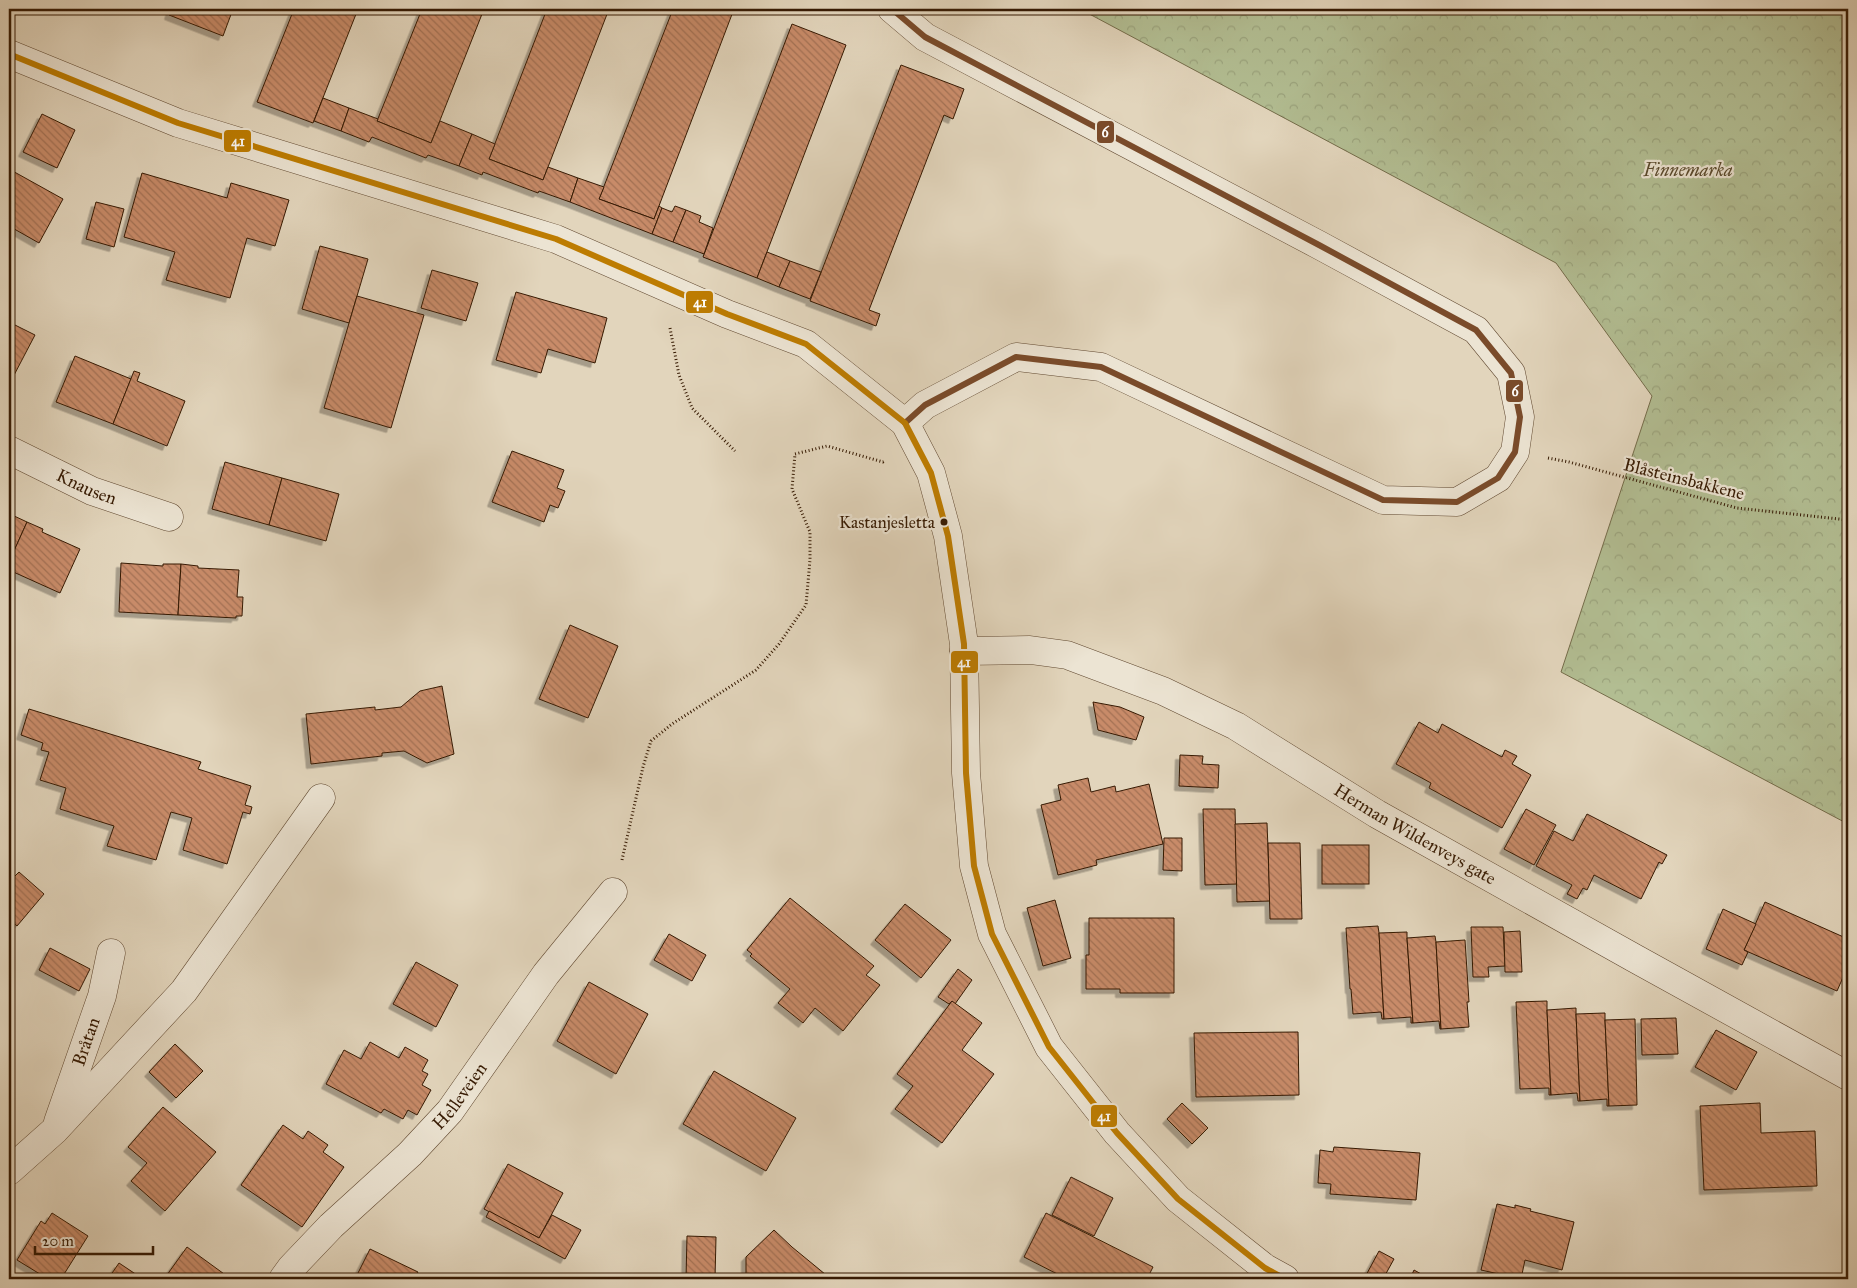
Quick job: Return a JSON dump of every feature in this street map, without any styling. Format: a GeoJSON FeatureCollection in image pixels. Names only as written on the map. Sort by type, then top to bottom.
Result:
{"type":"FeatureCollection","features":[{"type":"Feature","properties":{"kind":"street"},"geometry":{"type":"LineString","coordinates":[[892,9],[925,38],[1319,245],[1476,330],[1511,373],[1520,416],[1515,452],[1498,478],[1457,502],[1383,500],[1101,367],[1016,357],[926,405],[911,434]]}},
{"type":"Feature","properties":{"kind":"street"},"geometry":{"type":"LineString","coordinates":[[9,54],[178,123],[556,239],[727,314],[806,344],[911,434],[931,473],[948,536],[964,651],[966,773],[974,866],[992,934],[1049,1047],[1117,1133],[1178,1199],[1265,1268],[1285,1279]]}},
{"type":"Feature","properties":{"kind":"street","name":"Knausen"},"geometry":{"type":"LineString","coordinates":[[9,450],[92,490],[169,517]]}},
{"type":"Feature","properties":{"kind":"street","name":"Herman Wildenveys gate"},"geometry":{"type":"LineString","coordinates":[[964,651],[1030,650],[1067,656],[1163,691],[1236,726],[1377,814],[1848,1076]]}},
{"type":"Feature","properties":{"kind":"street"},"geometry":{"type":"LineString","coordinates":[[9,1171],[55,1130],[184,991],[321,798]]}},
{"type":"Feature","properties":{"kind":"street","name":"Helleveien"},"geometry":{"type":"LineString","coordinates":[[283,1279],[331,1226],[410,1154],[450,1111],[546,974],[613,892]]}},
{"type":"Feature","properties":{"kind":"street","name":"Bråtan"},"geometry":{"type":"LineString","coordinates":[[55,1130],[102,996],[111,953]]}},
{"type":"Feature","properties":{"kind":"path"},"geometry":{"type":"LineString","coordinates":[[662,286],[679,375],[692,408],[735,451]]}},
{"type":"Feature","properties":{"kind":"path"},"geometry":{"type":"LineString","coordinates":[[613,892],[651,741],[672,724],[756,670],[779,644],[806,605],[810,560],[810,532],[792,488],[795,454],[827,446],[883,462],[911,434]]}},
{"type":"Feature","properties":{"kind":"path","name":"Blåsteinsbakkene"},"geometry":{"type":"LineString","coordinates":[[1515,452],[1568,462],[1737,508],[1848,520]]}},
{"type":"Feature","properties":{"kind":"green space","name":"Finnemarka"},"geometry":{"type":"Polygon","coordinates":[[[1080,9],[1848,9],[1848,824],[1561,672],[1652,396],[1556,263],[1080,9]]]}},
{"type":"Feature","properties":{"kind":"building"},"geometry":{"type":"Polygon","coordinates":[[[171,9],[233,9],[223,36],[169,15],[171,9]]]}},
{"type":"Feature","properties":{"kind":"building"},"geometry":{"type":"Polygon","coordinates":[[[294,9],[358,9],[313,123],[257,102],[294,9]]]}},
{"type":"Feature","properties":{"kind":"building"},"geometry":{"type":"Polygon","coordinates":[[[422,9],[484,9],[431,143],[377,121],[422,9]]]}},
{"type":"Feature","properties":{"kind":"building"},"geometry":{"type":"Polygon","coordinates":[[[547,9],[609,9],[543,180],[489,159],[547,9]]]}},
{"type":"Feature","properties":{"kind":"building"},"geometry":{"type":"Polygon","coordinates":[[[673,9],[734,9],[654,219],[599,199],[673,9]]]}},
{"type":"Feature","properties":{"kind":"building"},"geometry":{"type":"Polygon","coordinates":[[[792,24],[846,45],[757,278],[703,257],[792,24]]]}},
{"type":"Feature","properties":{"kind":"building"},"geometry":{"type":"Polygon","coordinates":[[[901,65],[964,89],[953,119],[944,115],[869,310],[880,314],[876,326],[810,301],[901,65]]]}},
{"type":"Feature","properties":{"kind":"building"},"geometry":{"type":"Polygon","coordinates":[[[323,98],[349,108],[341,131],[314,121],[323,98]]]}},
{"type":"Feature","properties":{"kind":"building"},"geometry":{"type":"Polygon","coordinates":[[[349,108],[431,143],[440,121],[472,134],[459,166],[428,155],[426,158],[372,137],[369,142],[341,131],[349,108]]]}},
{"type":"Feature","properties":{"kind":"building"},"geometry":{"type":"Polygon","coordinates":[[[42,114],[75,130],[57,168],[23,152],[42,114]]]}},
{"type":"Feature","properties":{"kind":"building"},"geometry":{"type":"Polygon","coordinates":[[[472,134],[495,144],[489,159],[543,180],[548,167],[578,178],[570,202],[539,191],[538,193],[483,172],[482,175],[459,166],[472,134]]]}},
{"type":"Feature","properties":{"kind":"building"},"geometry":{"type":"Polygon","coordinates":[[[9,169],[63,199],[39,243],[9,226],[9,169]]]}},
{"type":"Feature","properties":{"kind":"building"},"geometry":{"type":"Polygon","coordinates":[[[142,173],[227,198],[231,183],[289,200],[275,246],[247,238],[230,298],[166,280],[175,252],[124,237],[142,173]]]}},
{"type":"Feature","properties":{"kind":"building"},"geometry":{"type":"Polygon","coordinates":[[[578,178],[604,187],[599,199],[654,219],[659,206],[662,208],[652,234],[570,202],[578,178]]]}},
{"type":"Feature","properties":{"kind":"building"},"geometry":{"type":"Polygon","coordinates":[[[96,202],[124,209],[114,247],[86,239],[96,202]]]}},
{"type":"Feature","properties":{"kind":"building"},"geometry":{"type":"Polygon","coordinates":[[[675,206],[686,210],[673,242],[652,234],[662,208],[672,212],[675,206]]]}},
{"type":"Feature","properties":{"kind":"building"},"geometry":{"type":"Polygon","coordinates":[[[686,210],[701,216],[699,222],[713,228],[704,254],[673,242],[686,210]]]}},
{"type":"Feature","properties":{"kind":"building"},"geometry":{"type":"Polygon","coordinates":[[[320,246],[368,259],[349,323],[302,309],[320,246]]]}},
{"type":"Feature","properties":{"kind":"building"},"geometry":{"type":"Polygon","coordinates":[[[767,252],[790,261],[779,287],[757,278],[767,252]]]}},
{"type":"Feature","properties":{"kind":"building"},"geometry":{"type":"Polygon","coordinates":[[[790,261],[821,272],[810,299],[779,287],[790,261]]]}},
{"type":"Feature","properties":{"kind":"building"},"geometry":{"type":"Polygon","coordinates":[[[432,270],[478,283],[466,321],[421,308],[432,270]]]}},
{"type":"Feature","properties":{"kind":"building"},"geometry":{"type":"Polygon","coordinates":[[[516,292],[607,318],[595,363],[548,349],[541,373],[496,360],[516,292]]]}},
{"type":"Feature","properties":{"kind":"building"},"geometry":{"type":"Polygon","coordinates":[[[357,296],[424,315],[391,428],[324,408],[357,296]]]}},
{"type":"Feature","properties":{"kind":"building"},"geometry":{"type":"Polygon","coordinates":[[[9,322],[35,335],[12,379],[9,377],[9,322]]]}},
{"type":"Feature","properties":{"kind":"building"},"geometry":{"type":"Polygon","coordinates":[[[75,356],[131,379],[113,424],[56,402],[75,356]]]}},
{"type":"Feature","properties":{"kind":"building"},"geometry":{"type":"Polygon","coordinates":[[[134,371],[140,373],[137,381],[185,401],[167,446],[113,424],[134,371]]]}},
{"type":"Feature","properties":{"kind":"building"},"geometry":{"type":"Polygon","coordinates":[[[512,451],[564,470],[557,488],[565,491],[558,508],[550,505],[544,522],[492,502],[512,451]]]}},
{"type":"Feature","properties":{"kind":"building"},"geometry":{"type":"Polygon","coordinates":[[[225,462],[282,478],[269,525],[212,509],[225,462]]]}},
{"type":"Feature","properties":{"kind":"building"},"geometry":{"type":"Polygon","coordinates":[[[282,478],[339,494],[326,541],[269,525],[282,478]]]}},
{"type":"Feature","properties":{"kind":"building"},"geometry":{"type":"Polygon","coordinates":[[[12,515],[27,522],[9,562],[9,517],[11,518],[12,515]]]}},
{"type":"Feature","properties":{"kind":"building"},"geometry":{"type":"Polygon","coordinates":[[[27,522],[43,529],[42,532],[80,549],[60,593],[9,570],[9,562],[27,522]]]}},
{"type":"Feature","properties":{"kind":"building"},"geometry":{"type":"Polygon","coordinates":[[[121,563],[163,566],[163,564],[181,564],[178,615],[119,612],[121,563]]]}},
{"type":"Feature","properties":{"kind":"building"},"geometry":{"type":"Polygon","coordinates":[[[181,564],[198,566],[198,568],[239,570],[237,597],[243,597],[242,616],[236,616],[236,618],[178,615],[181,564]]]}},
{"type":"Feature","properties":{"kind":"building"},"geometry":{"type":"Polygon","coordinates":[[[570,625],[618,646],[588,718],[539,699],[570,625]]]}},
{"type":"Feature","properties":{"kind":"building"},"geometry":{"type":"Polygon","coordinates":[[[442,686],[454,754],[427,763],[404,751],[382,753],[382,756],[311,764],[306,714],[375,707],[375,710],[401,707],[420,691],[442,686]]]}},
{"type":"Feature","properties":{"kind":"building"},"geometry":{"type":"Polygon","coordinates":[[[1093,702],[1120,707],[1144,717],[1136,740],[1098,730],[1093,702]]]}},
{"type":"Feature","properties":{"kind":"building"},"geometry":{"type":"Polygon","coordinates":[[[29,709],[201,762],[198,769],[251,786],[245,805],[252,807],[250,814],[243,812],[227,864],[183,850],[192,818],[171,812],[156,860],[107,846],[114,826],[60,809],[66,788],[40,780],[49,752],[41,750],[43,743],[21,735],[29,709]]]}},
{"type":"Feature","properties":{"kind":"building"},"geometry":{"type":"Polygon","coordinates":[[[1419,722],[1438,733],[1442,724],[1502,757],[1505,750],[1517,756],[1512,764],[1531,775],[1502,828],[1429,788],[1431,783],[1396,764],[1419,722]]]}},
{"type":"Feature","properties":{"kind":"building"},"geometry":{"type":"Polygon","coordinates":[[[1180,755],[1203,756],[1202,764],[1219,765],[1218,788],[1179,786],[1180,755]]]}},
{"type":"Feature","properties":{"kind":"building"},"geometry":{"type":"Polygon","coordinates":[[[1088,778],[1091,792],[1115,786],[1116,792],[1149,784],[1163,844],[1096,860],[1097,865],[1058,875],[1041,805],[1061,800],[1058,785],[1088,778]]]}},
{"type":"Feature","properties":{"kind":"building"},"geometry":{"type":"Polygon","coordinates":[[[1203,809],[1235,809],[1237,884],[1205,885],[1203,809]]]}},
{"type":"Feature","properties":{"kind":"building"},"geometry":{"type":"Polygon","coordinates":[[[1526,809],[1556,825],[1534,865],[1504,849],[1526,809]]]}},
{"type":"Feature","properties":{"kind":"building"},"geometry":{"type":"Polygon","coordinates":[[[1587,814],[1667,855],[1662,864],[1659,862],[1641,899],[1594,875],[1587,890],[1583,888],[1577,899],[1567,894],[1572,885],[1536,866],[1554,831],[1573,841],[1587,814]]]}},
{"type":"Feature","properties":{"kind":"building"},"geometry":{"type":"Polygon","coordinates":[[[1267,823],[1270,901],[1237,902],[1235,824],[1267,823]]]}},
{"type":"Feature","properties":{"kind":"building"},"geometry":{"type":"Polygon","coordinates":[[[1164,838],[1182,838],[1182,871],[1163,870],[1164,838]]]}},
{"type":"Feature","properties":{"kind":"building"},"geometry":{"type":"Polygon","coordinates":[[[1268,843],[1300,843],[1302,919],[1270,919],[1268,843]]]}},
{"type":"Feature","properties":{"kind":"building"},"geometry":{"type":"Polygon","coordinates":[[[1322,845],[1369,845],[1369,884],[1322,884],[1322,845]]]}},
{"type":"Feature","properties":{"kind":"building"},"geometry":{"type":"Polygon","coordinates":[[[19,872],[44,894],[17,926],[9,919],[9,873],[14,877],[19,872]]]}},
{"type":"Feature","properties":{"kind":"building"},"geometry":{"type":"Polygon","coordinates":[[[790,898],[874,966],[866,975],[880,985],[843,1031],[815,1008],[803,1023],[778,1003],[790,989],[750,956],[752,954],[747,950],[790,898]]]}},
{"type":"Feature","properties":{"kind":"building"},"geometry":{"type":"Polygon","coordinates":[[[1055,900],[1071,958],[1043,966],[1027,908],[1055,900]]]}},
{"type":"Feature","properties":{"kind":"building"},"geometry":{"type":"Polygon","coordinates":[[[1765,902],[1848,939],[1848,966],[1837,991],[1744,950],[1765,902]]]}},
{"type":"Feature","properties":{"kind":"building"},"geometry":{"type":"Polygon","coordinates":[[[905,904],[951,940],[921,978],[875,940],[905,904]]]}},
{"type":"Feature","properties":{"kind":"building"},"geometry":{"type":"Polygon","coordinates":[[[1723,909],[1756,924],[1744,950],[1748,952],[1742,965],[1706,949],[1723,909]]]}},
{"type":"Feature","properties":{"kind":"building"},"geometry":{"type":"Polygon","coordinates":[[[1089,918],[1174,918],[1174,993],[1120,993],[1120,989],[1086,989],[1086,955],[1089,955],[1089,918]]]}},
{"type":"Feature","properties":{"kind":"building"},"geometry":{"type":"Polygon","coordinates":[[[1378,926],[1384,1019],[1382,1019],[1381,1012],[1353,1014],[1346,928],[1378,926]]]}},
{"type":"Feature","properties":{"kind":"building"},"geometry":{"type":"Polygon","coordinates":[[[1471,927],[1503,927],[1505,966],[1488,967],[1489,977],[1473,977],[1471,927]]]}},
{"type":"Feature","properties":{"kind":"building"},"geometry":{"type":"Polygon","coordinates":[[[1520,931],[1522,972],[1505,972],[1504,932],[1520,931]]]}},
{"type":"Feature","properties":{"kind":"building"},"geometry":{"type":"Polygon","coordinates":[[[1407,932],[1413,1023],[1411,1023],[1411,1017],[1384,1019],[1379,933],[1407,932]]]}},
{"type":"Feature","properties":{"kind":"building"},"geometry":{"type":"Polygon","coordinates":[[[669,934],[706,955],[692,981],[654,960],[669,934]]]}},
{"type":"Feature","properties":{"kind":"building"},"geometry":{"type":"Polygon","coordinates":[[[1435,936],[1441,1029],[1439,1021],[1413,1023],[1407,938],[1435,936]]]}},
{"type":"Feature","properties":{"kind":"building"},"geometry":{"type":"Polygon","coordinates":[[[1465,940],[1469,1027],[1441,1029],[1436,942],[1465,940]]]}},
{"type":"Feature","properties":{"kind":"building"},"geometry":{"type":"Polygon","coordinates":[[[50,948],[90,969],[79,991],[39,970],[50,948]]]}},
{"type":"Feature","properties":{"kind":"building"},"geometry":{"type":"Polygon","coordinates":[[[416,962],[458,985],[436,1027],[393,1004],[416,962]]]}},
{"type":"Feature","properties":{"kind":"building"},"geometry":{"type":"Polygon","coordinates":[[[958,969],[972,980],[955,1004],[952,1001],[949,1004],[938,997],[958,969]]]}},
{"type":"Feature","properties":{"kind":"building"},"geometry":{"type":"Polygon","coordinates":[[[589,982],[648,1014],[616,1074],[557,1041],[589,982]]]}},
{"type":"Feature","properties":{"kind":"building"},"geometry":{"type":"Polygon","coordinates":[[[952,1001],[982,1023],[962,1050],[994,1074],[942,1143],[895,1109],[913,1086],[897,1074],[952,1001]]]}},
{"type":"Feature","properties":{"kind":"building"},"geometry":{"type":"Polygon","coordinates":[[[1547,1001],[1551,1095],[1549,1095],[1549,1088],[1520,1089],[1516,1002],[1547,1001]]]}},
{"type":"Feature","properties":{"kind":"building"},"geometry":{"type":"Polygon","coordinates":[[[1576,1008],[1580,1101],[1578,1101],[1577,1093],[1551,1095],[1547,1010],[1576,1008]]]}},
{"type":"Feature","properties":{"kind":"building"},"geometry":{"type":"Polygon","coordinates":[[[1605,1013],[1609,1106],[1607,1106],[1607,1099],[1580,1101],[1576,1014],[1605,1013]]]}},
{"type":"Feature","properties":{"kind":"building"},"geometry":{"type":"Polygon","coordinates":[[[1676,1018],[1678,1054],[1642,1055],[1641,1019],[1676,1018]]]}},
{"type":"Feature","properties":{"kind":"building"},"geometry":{"type":"Polygon","coordinates":[[[1635,1019],[1637,1105],[1609,1106],[1605,1020],[1635,1019]]]}},
{"type":"Feature","properties":{"kind":"building"},"geometry":{"type":"Polygon","coordinates":[[[1716,1030],[1757,1052],[1736,1090],[1695,1067],[1716,1030]]]}},
{"type":"Feature","properties":{"kind":"building"},"geometry":{"type":"Polygon","coordinates":[[[1298,1032],[1299,1095],[1196,1097],[1194,1033],[1298,1032]]]}},
{"type":"Feature","properties":{"kind":"building"},"geometry":{"type":"Polygon","coordinates":[[[370,1042],[399,1058],[405,1047],[428,1060],[422,1071],[428,1074],[422,1085],[431,1090],[417,1115],[408,1110],[403,1119],[384,1109],[381,1113],[326,1084],[344,1050],[361,1059],[370,1042]]]}},
{"type":"Feature","properties":{"kind":"building"},"geometry":{"type":"Polygon","coordinates":[[[175,1044],[203,1071],[176,1098],[149,1072],[175,1044]]]}},
{"type":"Feature","properties":{"kind":"building"},"geometry":{"type":"Polygon","coordinates":[[[714,1071],[796,1118],[766,1171],[683,1124],[714,1071]]]}},
{"type":"Feature","properties":{"kind":"building"},"geometry":{"type":"Polygon","coordinates":[[[1182,1103],[1208,1128],[1192,1144],[1167,1119],[1182,1103]]]}},
{"type":"Feature","properties":{"kind":"building"},"geometry":{"type":"Polygon","coordinates":[[[1760,1103],[1761,1133],[1815,1131],[1817,1186],[1704,1190],[1700,1106],[1760,1103]]]}},
{"type":"Feature","properties":{"kind":"building"},"geometry":{"type":"Polygon","coordinates":[[[163,1107],[216,1152],[165,1211],[131,1181],[147,1163],[128,1147],[163,1107]]]}},
{"type":"Feature","properties":{"kind":"building"},"geometry":{"type":"Polygon","coordinates":[[[283,1125],[303,1139],[308,1131],[328,1145],[323,1152],[344,1167],[302,1227],[241,1185],[283,1125]]]}},
{"type":"Feature","properties":{"kind":"building"},"geometry":{"type":"Polygon","coordinates":[[[1334,1147],[1420,1153],[1416,1200],[1330,1194],[1331,1184],[1318,1183],[1320,1150],[1333,1152],[1334,1147]]]}},
{"type":"Feature","properties":{"kind":"building"},"geometry":{"type":"Polygon","coordinates":[[[508,1164],[563,1193],[539,1238],[484,1209],[508,1164]]]}},
{"type":"Feature","properties":{"kind":"building"},"geometry":{"type":"Polygon","coordinates":[[[1071,1177],[1113,1198],[1094,1236],[1052,1215],[1071,1177]]]}},
{"type":"Feature","properties":{"kind":"building"},"geometry":{"type":"Polygon","coordinates":[[[1497,1204],[1515,1208],[1515,1205],[1531,1209],[1530,1211],[1574,1222],[1562,1270],[1525,1260],[1521,1279],[1481,1270],[1497,1204]]]}},
{"type":"Feature","properties":{"kind":"building"},"geometry":{"type":"Polygon","coordinates":[[[489,1211],[539,1238],[552,1215],[581,1230],[565,1259],[486,1217],[489,1211]]]}},
{"type":"Feature","properties":{"kind":"building"},"geometry":{"type":"Polygon","coordinates":[[[52,1213],[88,1236],[61,1279],[48,1279],[17,1260],[41,1221],[45,1224],[52,1213]]]}},
{"type":"Feature","properties":{"kind":"building"},"geometry":{"type":"Polygon","coordinates":[[[1046,1213],[1153,1267],[1147,1279],[1067,1279],[1024,1257],[1046,1213]]]}},
{"type":"Feature","properties":{"kind":"building"},"geometry":{"type":"Polygon","coordinates":[[[774,1230],[831,1279],[746,1279],[746,1257],[774,1230]]]}},
{"type":"Feature","properties":{"kind":"building"},"geometry":{"type":"Polygon","coordinates":[[[687,1236],[716,1237],[715,1279],[686,1279],[687,1236]]]}},
{"type":"Feature","properties":{"kind":"building"},"geometry":{"type":"Polygon","coordinates":[[[187,1247],[231,1279],[164,1279],[187,1247]]]}},
{"type":"Feature","properties":{"kind":"building"},"geometry":{"type":"Polygon","coordinates":[[[370,1249],[418,1272],[414,1279],[355,1279],[370,1249]]]}},
{"type":"Feature","properties":{"kind":"building"},"geometry":{"type":"Polygon","coordinates":[[[1379,1251],[1394,1259],[1383,1279],[1364,1279],[1379,1251]]]}},
{"type":"Feature","properties":{"kind":"building"},"geometry":{"type":"Polygon","coordinates":[[[119,1263],[143,1279],[108,1279],[119,1263]]]}},
{"type":"Feature","properties":{"kind":"building"},"geometry":{"type":"Polygon","coordinates":[[[1414,1270],[1430,1279],[1410,1279],[1414,1270]]]}},
{"type":"Feature","properties":{"kind":"transit line","name":"6"},"geometry":{"type":"LineString","coordinates":[[892,9],[925,37],[1476,330],[1511,373],[1520,417],[1515,452],[1498,478],[1457,502],[1383,500],[1101,367],[1016,357],[925,405],[905,423]]}},
{"type":"Feature","properties":{"kind":"transit line","name":"41"},"geometry":{"type":"LineString","coordinates":[[9,54],[178,123],[556,239],[727,314],[806,344],[905,423],[931,473],[948,536],[964,644],[966,773],[974,866],[992,934],[1049,1047],[1117,1133],[1178,1199],[1265,1268],[1285,1279]]}},
{"type":"Feature","properties":{"kind":"place","name":"Kastanjesletta"},"geometry":{"type":"Point","coordinates":[944,522]}}]}
